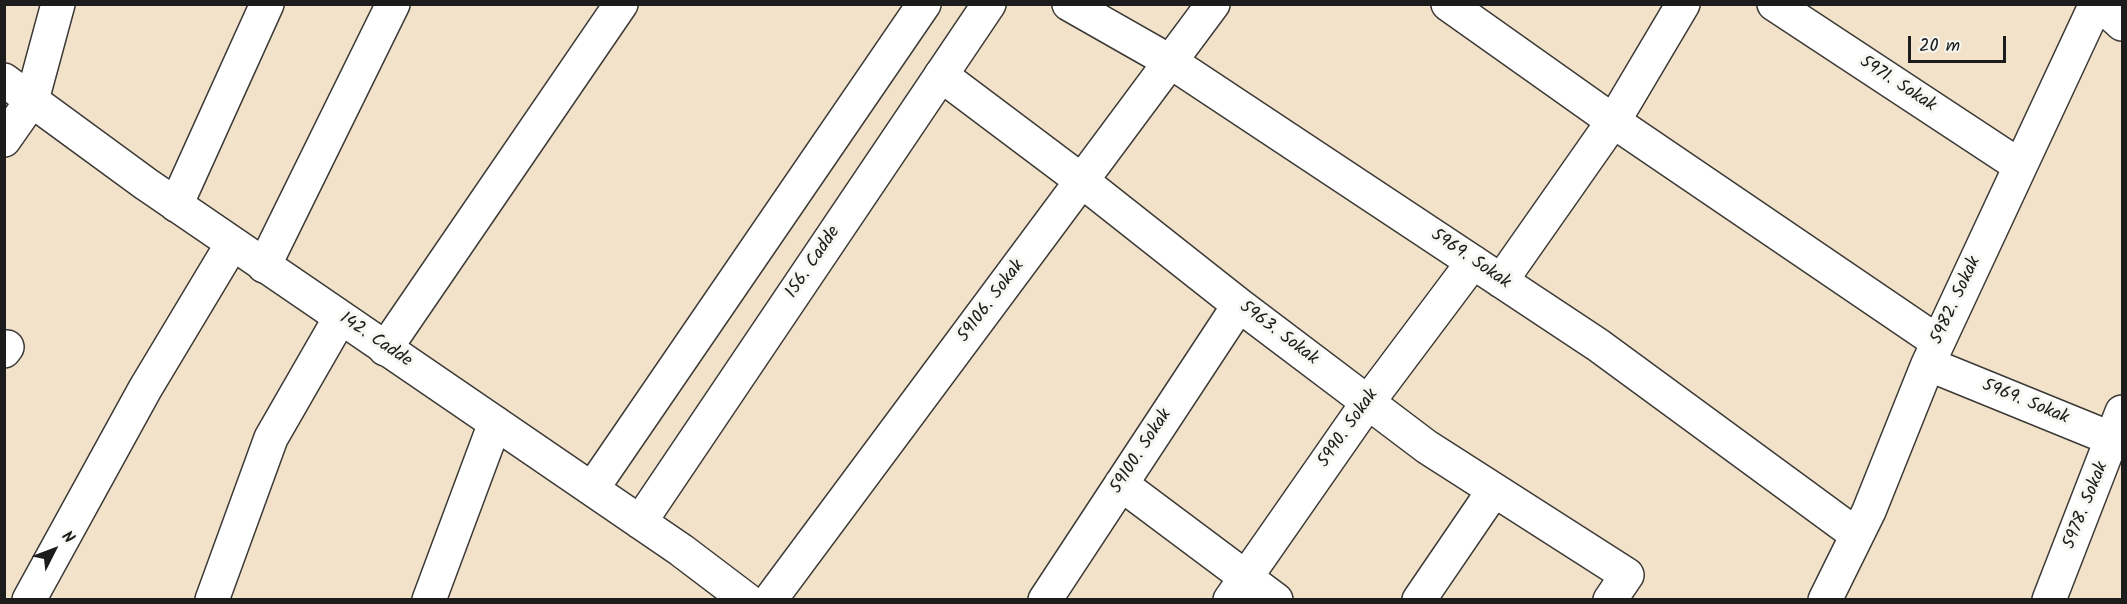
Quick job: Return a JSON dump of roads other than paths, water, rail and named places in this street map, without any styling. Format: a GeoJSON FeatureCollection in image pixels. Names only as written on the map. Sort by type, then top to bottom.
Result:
{"type":"FeatureCollection","features":[{"type":"Feature","properties":{"kind":"street"},"geometry":{"type":"LineString","coordinates":[[4,140],[32,100],[58,4]]}},
{"type":"Feature","properties":{"kind":"street"},"geometry":{"type":"LineString","coordinates":[[177,206],[267,4]]}},
{"type":"Feature","properties":{"kind":"street"},"geometry":{"type":"LineString","coordinates":[[264,266],[393,4]]}},
{"type":"Feature","properties":{"kind":"street"},"geometry":{"type":"LineString","coordinates":[[385,349],[621,4]]}},
{"type":"Feature","properties":{"kind":"street"},"geometry":{"type":"LineString","coordinates":[[592,489],[924,4]]}},
{"type":"Feature","properties":{"kind":"street","name":"156. Cadde"},"geometry":{"type":"LineString","coordinates":[[639,522],[989,4]]}},
{"type":"Feature","properties":{"kind":"street","name":"5969. Sokak"},"geometry":{"type":"LineString","coordinates":[[1069,4],[1171,62],[1598,345],[1857,535]]}},
{"type":"Feature","properties":{"kind":"street","name":"59106. Sokak"},"geometry":{"type":"LineString","coordinates":[[771,600],[1213,4]]}},
{"type":"Feature","properties":{"kind":"street","name":"5969. Sokak"},"geometry":{"type":"LineString","coordinates":[[1448,4],[1933,353],[2119,431]]}},
{"type":"Feature","properties":{"kind":"street"},"geometry":{"type":"LineString","coordinates":[[1501,281],[1613,121],[1683,4]]}},
{"type":"Feature","properties":{"kind":"street","name":"5971. Sokak"},"geometry":{"type":"LineString","coordinates":[[1774,4],[2020,166]]}},
{"type":"Feature","properties":{"kind":"street"},"geometry":{"type":"LineString","coordinates":[[2098,4],[2122,24]]}},
{"type":"Feature","properties":{"kind":"street","name":"5982. Sokak"},"geometry":{"type":"LineString","coordinates":[[1825,600],[1869,511],[1933,353],[2098,4]]}},
{"type":"Feature","properties":{"kind":"street","name":"5963. Sokak"},"geometry":{"type":"LineString","coordinates":[[941,75],[1082,181],[1239,305],[1427,447],[1494,490],[1618,587]]}},
{"type":"Feature","properties":{"kind":"street","name":"142. Cadde"},"geometry":{"type":"LineString","coordinates":[[4,80],[177,206],[681,550],[747,600]]}},
{"type":"Feature","properties":{"kind":"street"},"geometry":{"type":"LineString","coordinates":[[29,600],[145,389],[232,244]]}},
{"type":"Feature","properties":{"kind":"street","name":"5990. Sokak"},"geometry":{"type":"LineString","coordinates":[[1238,588],[1368,402],[1473,262]]}},
{"type":"Feature","properties":{"kind":"street","name":"59100. Sokak"},"geometry":{"type":"LineString","coordinates":[[1045,600],[1239,305]]}},
{"type":"Feature","properties":{"kind":"street"},"geometry":{"type":"LineString","coordinates":[[212,600],[271,438],[340,318]]}},
{"type":"Feature","properties":{"kind":"street"},"geometry":{"type":"LineString","coordinates":[[429,600],[495,423]]}},
{"type":"Feature","properties":{"kind":"street","name":"5978. Sokak"},"geometry":{"type":"LineString","coordinates":[[2049,600],[2119,431]]}},
{"type":"Feature","properties":{"kind":"street"},"geometry":{"type":"LineString","coordinates":[[1121,484],[1238,588],[1276,600]]}},
{"type":"Feature","properties":{"kind":"street"},"geometry":{"type":"LineString","coordinates":[[1419,600],[1494,490]]}}]}
